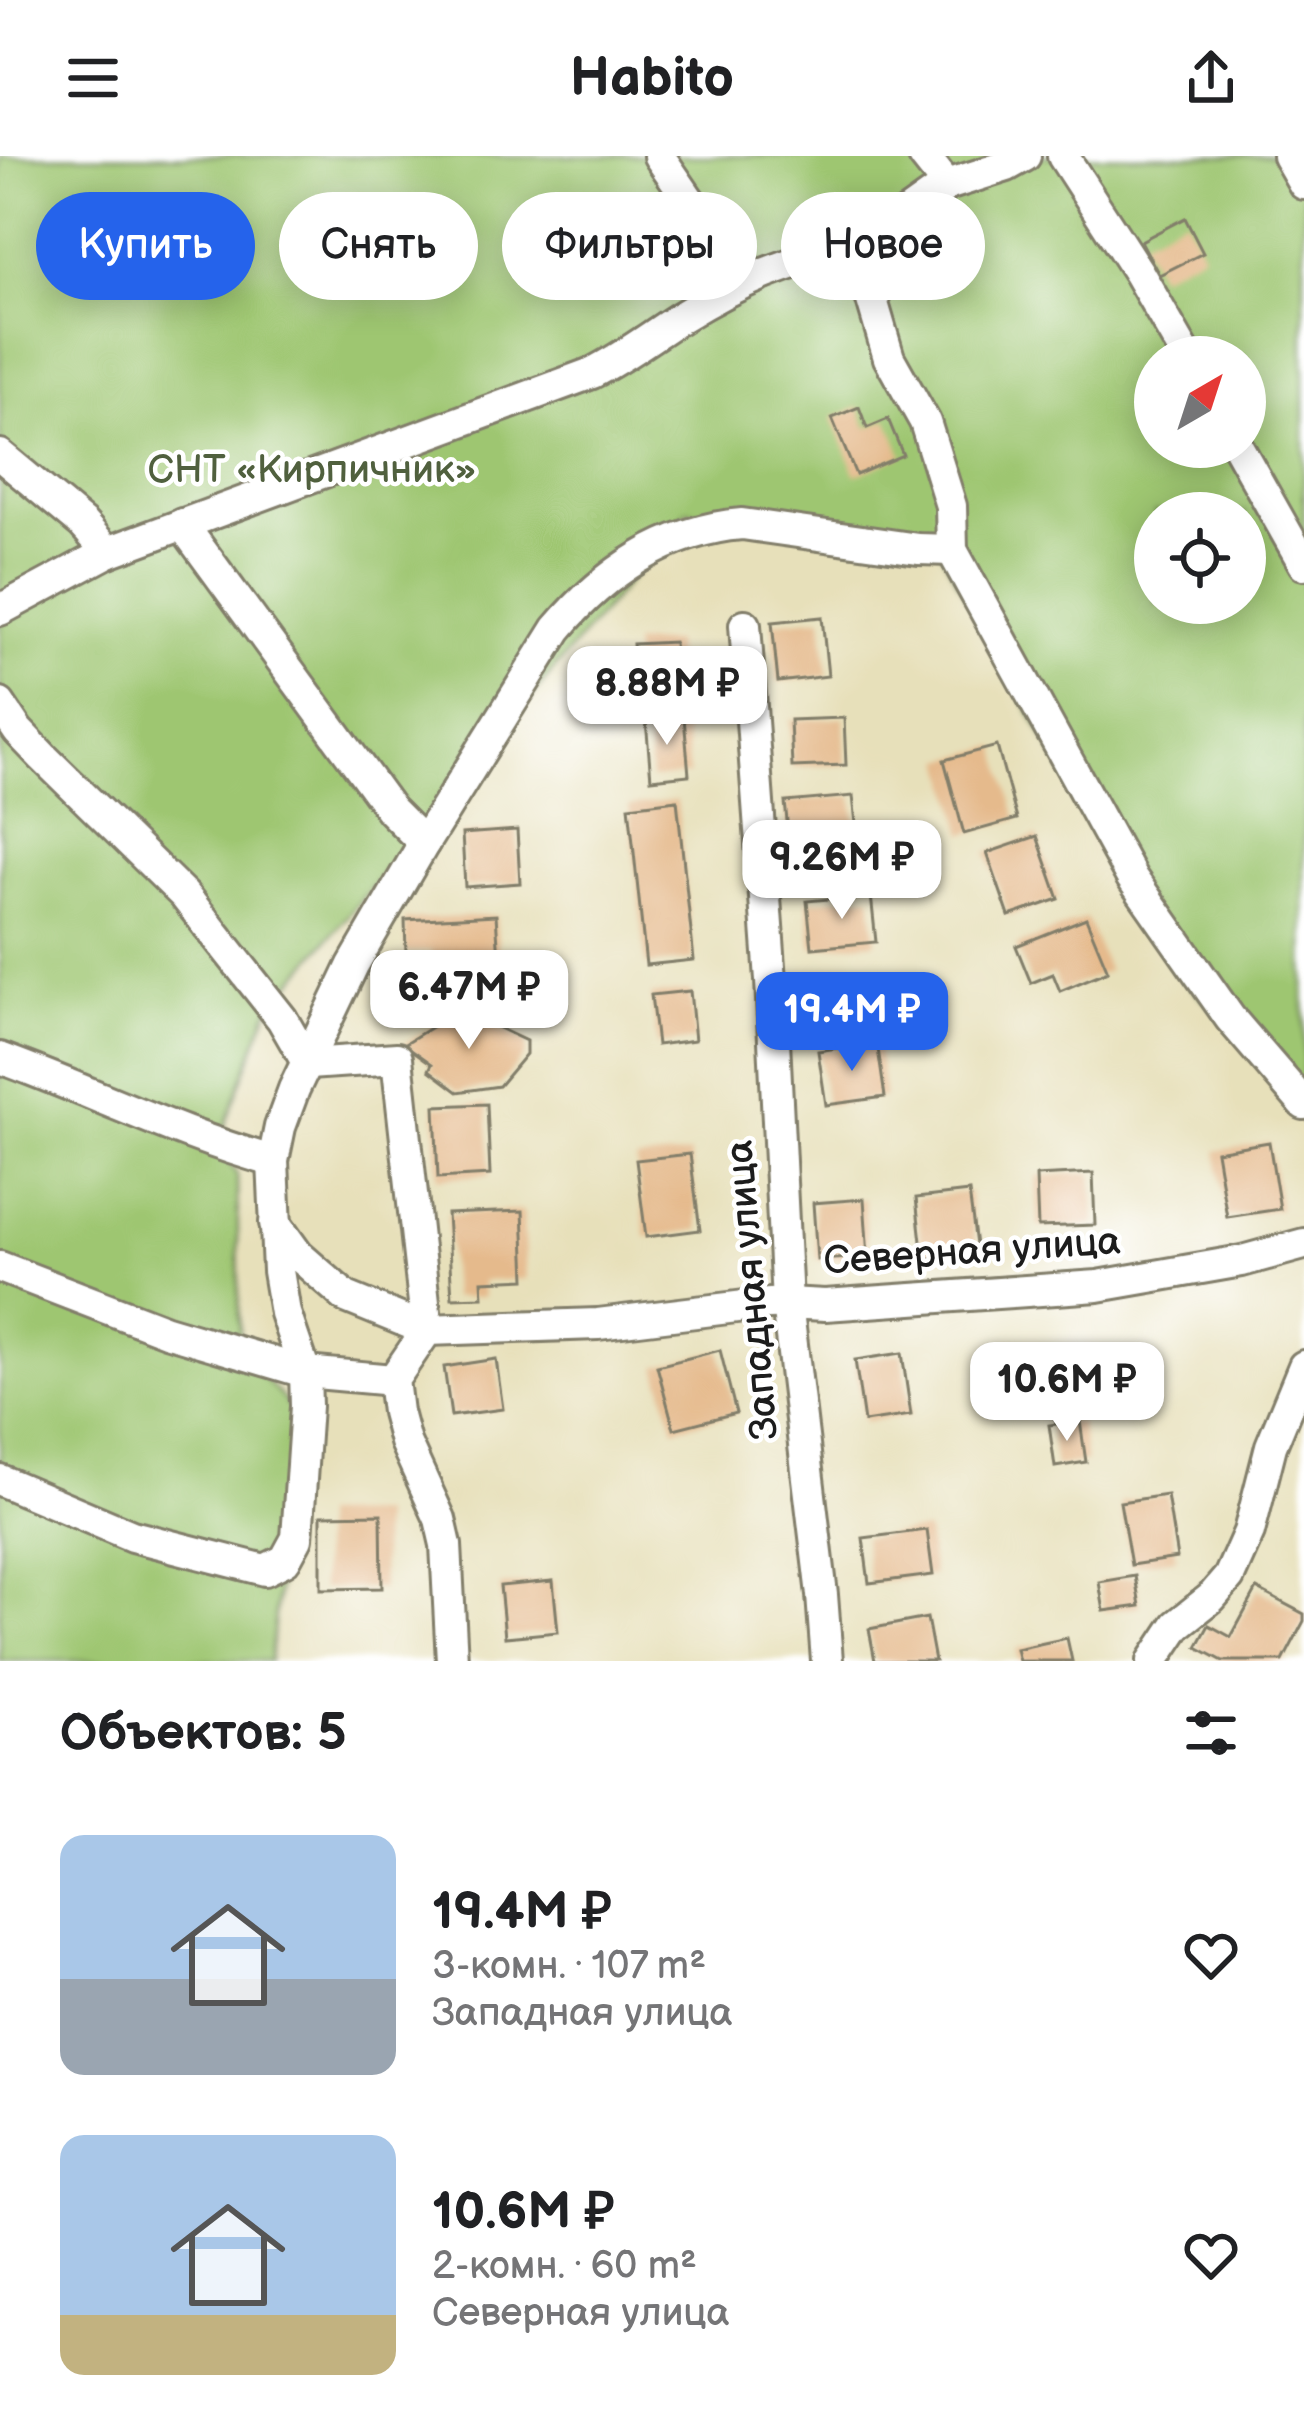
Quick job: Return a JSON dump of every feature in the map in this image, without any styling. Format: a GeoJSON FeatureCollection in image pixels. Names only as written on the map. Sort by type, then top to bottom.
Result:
{"type":"FeatureCollection","features":[{"type":"Feature","properties":{"kind":"street"},"geometry":{"type":"LineString","coordinates":[[658,156],[683,192]]}},
{"type":"Feature","properties":{"kind":"street"},"geometry":{"type":"LineString","coordinates":[[924,156],[947,185]]}},
{"type":"Feature","properties":{"kind":"street"},"geometry":{"type":"LineString","coordinates":[[937,192],[1025,156]]}},
{"type":"Feature","properties":{"kind":"street"},"geometry":{"type":"LineString","coordinates":[[1064,156],[1175,336]]}},
{"type":"Feature","properties":{"kind":"street"},"geometry":{"type":"LineString","coordinates":[[1288,156],[1304,184]]}},
{"type":"Feature","properties":{"kind":"street"},"geometry":{"type":"LineString","coordinates":[[0,610],[108,552],[592,373],[711,300]]}},
{"type":"Feature","properties":{"kind":"street"},"geometry":{"type":"LineString","coordinates":[[872,300],[889,358],[926,422],[951,506],[952,550],[1132,878],[1230,1018],[1304,1104]]}},
{"type":"Feature","properties":{"kind":"street"},"geometry":{"type":"LineString","coordinates":[[0,454],[108,552]]}},
{"type":"Feature","properties":{"kind":"street"},"geometry":{"type":"LineString","coordinates":[[1250,468],[1304,564]]}},
{"type":"Feature","properties":{"kind":"street"},"geometry":{"type":"LineString","coordinates":[[182,524],[391,810],[424,843]]}},
{"type":"Feature","properties":{"kind":"street"},"geometry":{"type":"LineString","coordinates":[[0,1480],[132,1536],[265,1570],[285,1560],[297,1538],[306,1406],[305,1372],[285,1313],[274,1222],[273,1161],[287,1108],[352,965],[557,629],[609,575],[692,532],[742,524],[952,550]]}},
{"type":"Feature","properties":{"kind":"street","name":"Западная улица"},"geometry":{"type":"LineString","coordinates":[[745,625],[771,980],[787,1303],[827,1661]]}},
{"type":"Feature","properties":{"kind":"street"},"geometry":{"type":"LineString","coordinates":[[0,704],[43,757],[184,895],[282,1019],[308,1064]]}},
{"type":"Feature","properties":{"kind":"street"},"geometry":{"type":"LineString","coordinates":[[0,1058],[216,1145],[273,1161]]}},
{"type":"Feature","properties":{"kind":"street"},"geometry":{"type":"LineString","coordinates":[[308,1064],[398,1058],[427,1330],[393,1380],[405,1442],[440,1519],[446,1546],[452,1661]]}},
{"type":"Feature","properties":{"kind":"street"},"geometry":{"type":"LineString","coordinates":[[274,1222],[298,1255],[346,1297],[427,1330]]}},
{"type":"Feature","properties":{"kind":"street","name":"Северная улица"},"geometry":{"type":"LineString","coordinates":[[427,1330],[598,1324],[787,1303],[825,1305],[1098,1286],[1242,1262],[1304,1244]]}},
{"type":"Feature","properties":{"kind":"street"},"geometry":{"type":"LineString","coordinates":[[0,1267],[166,1330],[305,1372],[393,1380]]}},
{"type":"Feature","properties":{"kind":"street"},"geometry":{"type":"LineString","coordinates":[[1153,1661],[1177,1625],[1229,1577],[1249,1532],[1271,1446],[1304,1366]]}},
{"type":"Feature","properties":{"kind":"green space","name":"СНТ «Кирпичник»"},"geometry":{"type":"Polygon","coordinates":[[[0,156],[1304,156],[1304,1100],[1173,968],[940,550],[687,511],[268,1011],[218,1144],[237,1175],[240,1352],[297,1414],[270,1661],[0,1661],[0,156]]]}},
{"type":"Feature","properties":{"kind":"building"},"geometry":{"type":"Polygon","coordinates":[[[1185,218],[1203,253],[1159,275],[1141,241],[1185,218]]]}},
{"type":"Feature","properties":{"kind":"building"},"geometry":{"type":"Polygon","coordinates":[[[859,407],[867,428],[888,419],[903,455],[856,475],[832,418],[859,407]]]}},
{"type":"Feature","properties":{"kind":"building"},"geometry":{"type":"Polygon","coordinates":[[[822,617],[828,676],[778,682],[772,622],[822,617]]]}},
{"type":"Feature","properties":{"kind":"building"},"geometry":{"type":"Polygon","coordinates":[[[674,642],[678,703],[637,705],[633,644],[674,642]]]}},
{"type":"Feature","properties":{"kind":"building"},"geometry":{"type":"Polygon","coordinates":[[[684,717],[689,775],[651,779],[646,720],[684,717]]]}},
{"type":"Feature","properties":{"kind":"building"},"geometry":{"type":"Polygon","coordinates":[[[844,718],[846,765],[792,767],[790,720],[844,718]]]}},
{"type":"Feature","properties":{"kind":"building"},"geometry":{"type":"Polygon","coordinates":[[[997,746],[1017,819],[964,834],[944,760],[997,746]]]}},
{"type":"Feature","properties":{"kind":"building"},"geometry":{"type":"Polygon","coordinates":[[[853,796],[859,851],[791,858],[785,802],[853,796]]]}},
{"type":"Feature","properties":{"kind":"building"},"geometry":{"type":"Polygon","coordinates":[[[677,800],[694,960],[646,965],[629,806],[677,800]]]}},
{"type":"Feature","properties":{"kind":"building"},"geometry":{"type":"Polygon","coordinates":[[[517,830],[520,883],[465,887],[462,834],[517,830]]]}},
{"type":"Feature","properties":{"kind":"building"},"geometry":{"type":"Polygon","coordinates":[[[1037,836],[1059,899],[1009,916],[987,853],[1037,836]]]}},
{"type":"Feature","properties":{"kind":"building"},"geometry":{"type":"Polygon","coordinates":[[[871,895],[876,942],[812,948],[807,901],[871,895]]]}},
{"type":"Feature","properties":{"kind":"building"},"geometry":{"type":"Polygon","coordinates":[[[496,915],[500,973],[465,975],[466,1000],[434,1002],[431,951],[406,953],[405,920],[496,915]]]}},
{"type":"Feature","properties":{"kind":"building"},"geometry":{"type":"Polygon","coordinates":[[[1086,918],[1108,971],[1060,991],[1053,974],[1031,983],[1016,946],[1086,918]]]}},
{"type":"Feature","properties":{"kind":"building"},"geometry":{"type":"Polygon","coordinates":[[[690,991],[695,1040],[657,1045],[651,995],[690,991]]]}},
{"type":"Feature","properties":{"kind":"building"},"geometry":{"type":"Polygon","coordinates":[[[456,1012],[526,1041],[526,1054],[499,1086],[458,1092],[429,1070],[432,1064],[404,1044],[456,1012]]]}},
{"type":"Feature","properties":{"kind":"building"},"geometry":{"type":"Polygon","coordinates":[[[877,1042],[885,1097],[826,1105],[818,1051],[877,1042]]]}},
{"type":"Feature","properties":{"kind":"building"},"geometry":{"type":"Polygon","coordinates":[[[487,1104],[490,1175],[438,1178],[435,1106],[487,1104]]]}},
{"type":"Feature","properties":{"kind":"building"},"geometry":{"type":"Polygon","coordinates":[[[1269,1142],[1280,1209],[1227,1217],[1216,1151],[1269,1142]]]}},
{"type":"Feature","properties":{"kind":"building"},"geometry":{"type":"Polygon","coordinates":[[[690,1154],[700,1230],[646,1237],[636,1160],[690,1154]]]}},
{"type":"Feature","properties":{"kind":"building"},"geometry":{"type":"Polygon","coordinates":[[[1093,1173],[1095,1225],[1038,1227],[1036,1176],[1093,1173]]]}},
{"type":"Feature","properties":{"kind":"building"},"geometry":{"type":"Polygon","coordinates":[[[969,1192],[977,1253],[923,1259],[916,1198],[969,1192]]]}},
{"type":"Feature","properties":{"kind":"building"},"geometry":{"type":"Polygon","coordinates":[[[864,1199],[868,1257],[817,1260],[813,1203],[864,1199]]]}},
{"type":"Feature","properties":{"kind":"building"},"geometry":{"type":"Polygon","coordinates":[[[523,1211],[526,1279],[482,1281],[483,1297],[452,1298],[447,1214],[523,1211]]]}},
{"type":"Feature","properties":{"kind":"building"},"geometry":{"type":"Polygon","coordinates":[[[720,1350],[736,1413],[674,1429],[657,1366],[720,1350]]]}},
{"type":"Feature","properties":{"kind":"building"},"geometry":{"type":"Polygon","coordinates":[[[902,1353],[911,1415],[864,1422],[855,1360],[902,1353]]]}},
{"type":"Feature","properties":{"kind":"building"},"geometry":{"type":"Polygon","coordinates":[[[1142,1358],[1147,1405],[1085,1411],[1080,1364],[1142,1358]]]}},
{"type":"Feature","properties":{"kind":"building"},"geometry":{"type":"Polygon","coordinates":[[[496,1359],[503,1409],[451,1416],[444,1367],[496,1359]]]}},
{"type":"Feature","properties":{"kind":"building"},"geometry":{"type":"Polygon","coordinates":[[[1080,1421],[1086,1462],[1055,1467],[1049,1425],[1080,1421]]]}},
{"type":"Feature","properties":{"kind":"building"},"geometry":{"type":"Polygon","coordinates":[[[1167,1495],[1177,1558],[1131,1565],[1120,1502],[1167,1495]]]}},
{"type":"Feature","properties":{"kind":"building"},"geometry":{"type":"Polygon","coordinates":[[[381,1514],[382,1588],[321,1589],[321,1515],[381,1514]]]}},
{"type":"Feature","properties":{"kind":"building"},"geometry":{"type":"Polygon","coordinates":[[[927,1530],[933,1575],[869,1583],[863,1538],[927,1530]]]}},
{"type":"Feature","properties":{"kind":"building"},"geometry":{"type":"Polygon","coordinates":[[[1135,1576],[1140,1606],[1104,1611],[1099,1582],[1135,1576]]]}},
{"type":"Feature","properties":{"kind":"building"},"geometry":{"type":"Polygon","coordinates":[[[553,1581],[558,1632],[505,1637],[500,1586],[553,1581]]]}},
{"type":"Feature","properties":{"kind":"building"},"geometry":{"type":"Polygon","coordinates":[[[1257,1589],[1304,1614],[1283,1661],[1223,1661],[1197,1647],[1209,1625],[1231,1637],[1257,1589]]]}},
{"type":"Feature","properties":{"kind":"building"},"geometry":{"type":"Polygon","coordinates":[[[927,1618],[935,1661],[875,1661],[869,1629],[927,1618]]]}},
{"type":"Feature","properties":{"kind":"building"},"geometry":{"type":"Polygon","coordinates":[[[1067,1638],[1072,1661],[1019,1661],[1016,1649],[1067,1638]]]}}]}
